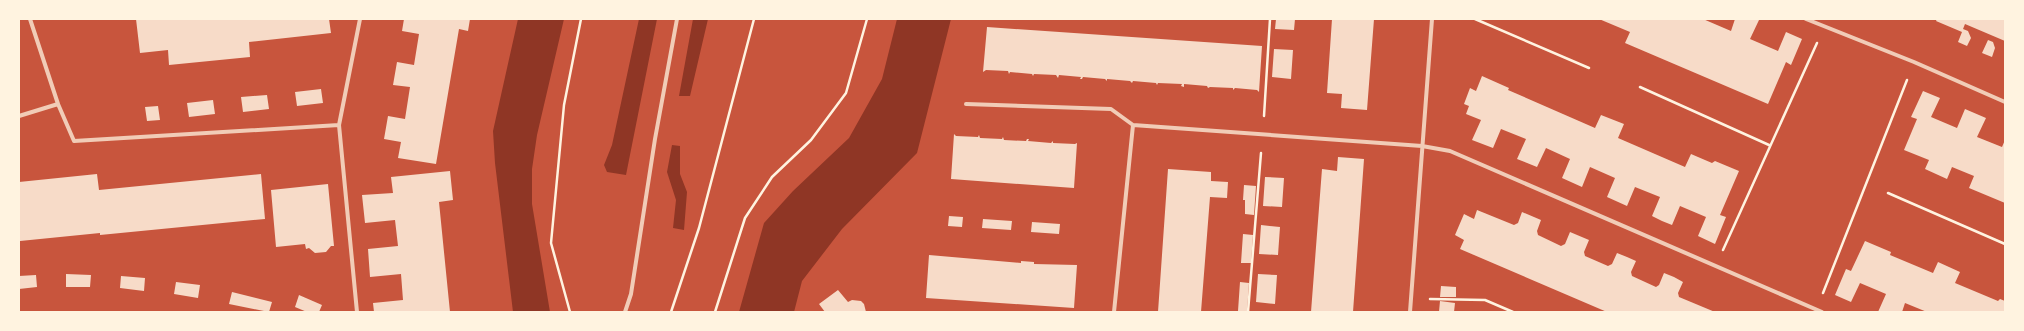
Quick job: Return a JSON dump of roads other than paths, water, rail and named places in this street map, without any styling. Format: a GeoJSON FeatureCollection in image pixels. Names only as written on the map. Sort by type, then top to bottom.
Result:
{"type":"FeatureCollection","features":[{"type":"Feature","properties":{"kind":"street"},"geometry":{"type":"LineString","coordinates":[[30,19],[58,104],[74,141],[339,125]]}},
{"type":"Feature","properties":{"kind":"street"},"geometry":{"type":"LineString","coordinates":[[357,312],[339,125],[360,19]]}},
{"type":"Feature","properties":{"kind":"street"},"geometry":{"type":"LineString","coordinates":[[625,312],[631,294],[655,139],[677,19]]}},
{"type":"Feature","properties":{"kind":"street"},"geometry":{"type":"LineString","coordinates":[[1410,312],[1432,19]]}},
{"type":"Feature","properties":{"kind":"street"},"geometry":{"type":"LineString","coordinates":[[1806,19],[1914,62],[2005,102]]}},
{"type":"Feature","properties":{"kind":"street"},"geometry":{"type":"LineString","coordinates":[[19,116],[58,104]]}},
{"type":"Feature","properties":{"kind":"street"},"geometry":{"type":"LineString","coordinates":[[966,104],[1111,109],[1133,124],[1422,146],[1450,151],[1822,312]]}},
{"type":"Feature","properties":{"kind":"street"},"geometry":{"type":"LineString","coordinates":[[1114,312],[1133,124]]}}]}
